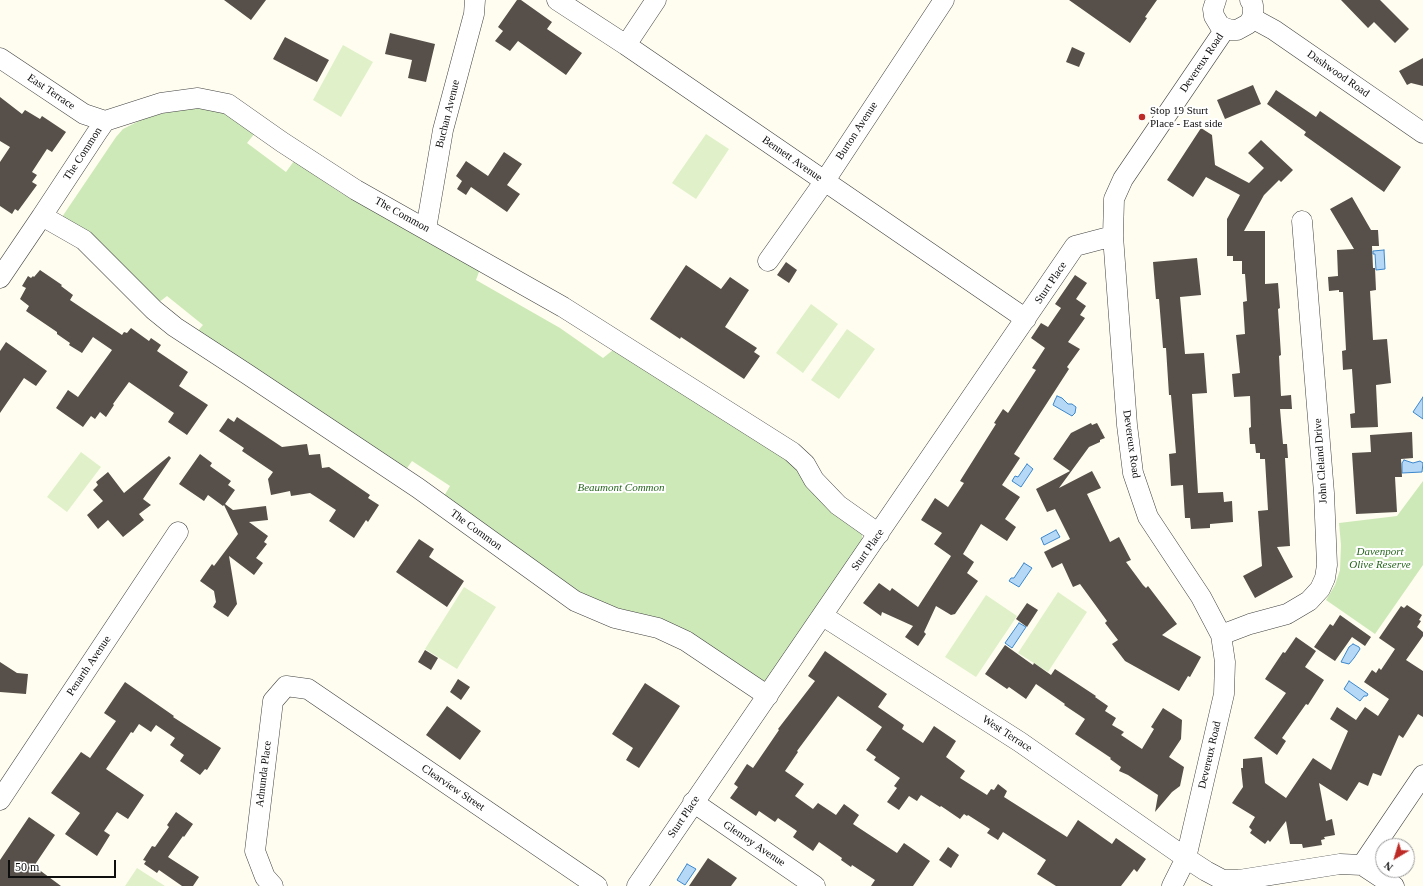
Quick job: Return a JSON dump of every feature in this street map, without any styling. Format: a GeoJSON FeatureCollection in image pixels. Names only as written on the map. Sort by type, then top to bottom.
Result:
{"type":"FeatureCollection","features":[{"type":"Feature","properties":{"kind":"street","name":"Buchan Avenue"},"geometry":{"type":"LineString","coordinates":[[426,229],[443,130],[474,14],[475,0]]}},
{"type":"Feature","properties":{"kind":"street","name":"Bennett Avenue"},"geometry":{"type":"LineString","coordinates":[[557,0],[626,45],[1026,320]]}},
{"type":"Feature","properties":{"kind":"street"},"geometry":{"type":"LineString","coordinates":[[626,45],[656,0]]}},
{"type":"Feature","properties":{"kind":"street","name":"Burton Avenue"},"geometry":{"type":"LineString","coordinates":[[768,260],[824,182],[944,0]]}},
{"type":"Feature","properties":{"kind":"street"},"geometry":{"type":"LineString","coordinates":[[1211,3],[1217,22],[1225,28],[1231,30],[1237,30],[1248,24],[1251,9]]}},
{"type":"Feature","properties":{"kind":"street","name":"Dashwood Road"},"geometry":{"type":"LineString","coordinates":[[1251,9],[1274,30],[1423,133]]}},
{"type":"Feature","properties":{"kind":"street","name":"Devereux Road"},"geometry":{"type":"LineString","coordinates":[[1172,886],[1186,858],[1224,694],[1225,662],[1221,635],[1201,597],[1148,516],[1133,473],[1127,425],[1113,236],[1114,199],[1122,179],[1225,28]]}},
{"type":"Feature","properties":{"kind":"street","name":"East Terrace"},"geometry":{"type":"LineString","coordinates":[[5,65],[84,114],[105,121]]}},
{"type":"Feature","properties":{"kind":"street","name":"The Common"},"geometry":{"type":"LineString","coordinates":[[768,696],[686,641],[658,628],[615,618],[575,601],[418,488],[175,328],[154,310],[84,240],[42,216],[105,121],[161,103],[198,98],[228,104],[282,142],[356,190],[563,307],[792,452],[806,464],[814,480],[838,505],[879,534]]}},
{"type":"Feature","properties":{"kind":"street"},"geometry":{"type":"LineString","coordinates":[[0,278],[42,216]]}},
{"type":"Feature","properties":{"kind":"street","name":"John Cleland Drive"},"geometry":{"type":"LineString","coordinates":[[1221,635],[1250,624],[1287,614],[1309,601],[1320,589],[1327,566],[1324,493],[1302,221]]}},
{"type":"Feature","properties":{"kind":"street","name":"Sturt Place"},"geometry":{"type":"LineString","coordinates":[[637,886],[693,802],[768,696],[1026,320],[1075,246],[1113,236]]}},
{"type":"Feature","properties":{"kind":"street","name":"Penarth Avenue"},"geometry":{"type":"LineString","coordinates":[[0,800],[178,532]]}},
{"type":"Feature","properties":{"kind":"street","name":"West Terrace"},"geometry":{"type":"LineString","coordinates":[[823,616],[1020,742],[1186,858],[1223,880],[1239,880],[1340,864],[1362,865]]}},
{"type":"Feature","properties":{"kind":"street","name":"Adnunda Place"},"geometry":{"type":"LineString","coordinates":[[273,886],[265,877],[255,851],[273,701],[286,686],[308,690]]}},
{"type":"Feature","properties":{"kind":"street","name":"Clearview Street"},"geometry":{"type":"LineString","coordinates":[[308,690],[597,886]]}},
{"type":"Feature","properties":{"kind":"street"},"geometry":{"type":"LineString","coordinates":[[1394,886],[1362,865],[1423,775]]}},
{"type":"Feature","properties":{"kind":"street","name":"Glenroy Avenue"},"geometry":{"type":"LineString","coordinates":[[693,802],[816,886]]}},
{"type":"Feature","properties":{"kind":"green space"},"geometry":{"type":"Polygon","coordinates":[[[343,45],[373,62],[341,117],[313,100],[343,45]]]}},
{"type":"Feature","properties":{"kind":"green space","name":"Beaumont Common"},"geometry":{"type":"Polygon","coordinates":[[[199,107],[224,113],[255,133],[247,143],[286,172],[294,161],[341,193],[480,269],[476,280],[560,328],[603,358],[613,350],[787,458],[862,533],[861,544],[762,689],[591,601],[444,496],[450,486],[412,461],[405,471],[196,333],[203,325],[167,296],[158,303],[62,217],[123,129],[143,119],[164,113],[199,107]]]}},
{"type":"Feature","properties":{"kind":"green space"},"geometry":{"type":"Polygon","coordinates":[[[706,134],[729,149],[696,199],[672,183],[706,134]]]}},
{"type":"Feature","properties":{"kind":"green space"},"geometry":{"type":"Polygon","coordinates":[[[811,304],[838,324],[803,373],[776,353],[811,304]]]}},
{"type":"Feature","properties":{"kind":"green space"},"geometry":{"type":"Polygon","coordinates":[[[847,329],[875,349],[839,399],[811,380],[847,329]]]}},
{"type":"Feature","properties":{"kind":"green space"},"geometry":{"type":"Polygon","coordinates":[[[81,452],[101,467],[67,512],[47,497],[81,452]]]}},
{"type":"Feature","properties":{"kind":"green space","name":"Davenport Olive Reserve"},"geometry":{"type":"Polygon","coordinates":[[[1423,481],[1423,565],[1375,634],[1326,600],[1335,585],[1340,570],[1341,545],[1339,523],[1397,516],[1423,481]]]}},
{"type":"Feature","properties":{"kind":"green space"},"geometry":{"type":"Polygon","coordinates":[[[464,587],[496,607],[457,669],[425,649],[464,587]]]}},
{"type":"Feature","properties":{"kind":"green space"},"geometry":{"type":"Polygon","coordinates":[[[1058,592],[1087,612],[1048,672],[1018,653],[1058,592]]]}},
{"type":"Feature","properties":{"kind":"green space"},"geometry":{"type":"Polygon","coordinates":[[[986,595],[1017,616],[976,677],[945,657],[986,595]]]}},
{"type":"Feature","properties":{"kind":"green space"},"geometry":{"type":"Polygon","coordinates":[[[137,868],[165,886],[125,886],[137,868]]]}},
{"type":"Feature","properties":{"kind":"water"},"geometry":{"type":"Polygon","coordinates":[[[1384,250],[1385,269],[1376,270],[1375,254],[1373,254],[1373,251],[1384,250]]]}},
{"type":"Feature","properties":{"kind":"water"},"geometry":{"type":"Polygon","coordinates":[[[1057,396],[1062,398],[1068,404],[1072,404],[1076,407],[1075,413],[1072,416],[1053,405],[1057,396]]]}},
{"type":"Feature","properties":{"kind":"water"},"geometry":{"type":"Polygon","coordinates":[[[1423,397],[1423,419],[1413,412],[1423,397]]]}},
{"type":"Feature","properties":{"kind":"water"},"geometry":{"type":"Polygon","coordinates":[[[1404,460],[1413,463],[1420,461],[1423,463],[1422,472],[1402,473],[1402,463],[1404,460]]]}},
{"type":"Feature","properties":{"kind":"water"},"geometry":{"type":"Polygon","coordinates":[[[1027,464],[1033,469],[1021,487],[1012,481],[1015,476],[1018,477],[1027,464]]]}},
{"type":"Feature","properties":{"kind":"water"},"geometry":{"type":"Polygon","coordinates":[[[1056,530],[1060,537],[1044,545],[1041,538],[1056,530]]]}},
{"type":"Feature","properties":{"kind":"water"},"geometry":{"type":"Polygon","coordinates":[[[1024,563],[1032,568],[1019,587],[1009,581],[1011,578],[1014,578],[1024,563]]]}},
{"type":"Feature","properties":{"kind":"water"},"geometry":{"type":"Polygon","coordinates":[[[1019,623],[1026,627],[1012,648],[1005,643],[1019,623]]]}},
{"type":"Feature","properties":{"kind":"water"},"geometry":{"type":"Polygon","coordinates":[[[1353,644],[1360,649],[1354,658],[1349,664],[1341,662],[1349,647],[1353,644]]]}},
{"type":"Feature","properties":{"kind":"water"},"geometry":{"type":"Polygon","coordinates":[[[1349,681],[1368,694],[1367,696],[1364,696],[1360,701],[1344,689],[1349,681]]]}},
{"type":"Feature","properties":{"kind":"water"},"geometry":{"type":"Polygon","coordinates":[[[687,864],[696,869],[685,885],[677,880],[687,864]]]}},
{"type":"Feature","properties":{"kind":"building"},"geometry":{"type":"Polygon","coordinates":[[[224,0],[266,0],[251,20],[224,0]]]}},
{"type":"Feature","properties":{"kind":"building"},"geometry":{"type":"Polygon","coordinates":[[[517,0],[521,0],[552,22],[547,29],[582,53],[566,75],[518,41],[510,51],[495,41],[503,31],[498,27],[517,0]]]}},
{"type":"Feature","properties":{"kind":"building"},"geometry":{"type":"Polygon","coordinates":[[[1069,0],[1157,0],[1130,43],[1069,0]]]}},
{"type":"Feature","properties":{"kind":"building"},"geometry":{"type":"Polygon","coordinates":[[[1341,0],[1380,0],[1409,29],[1395,43],[1374,22],[1368,28],[1341,0]]]}},
{"type":"Feature","properties":{"kind":"building"},"geometry":{"type":"Polygon","coordinates":[[[390,33],[435,44],[426,82],[408,78],[412,60],[385,54],[390,33]]]}},
{"type":"Feature","properties":{"kind":"building"},"geometry":{"type":"Polygon","coordinates":[[[285,37],[329,60],[317,82],[273,59],[285,37]]]}},
{"type":"Feature","properties":{"kind":"building"},"geometry":{"type":"Polygon","coordinates":[[[1072,47],[1085,53],[1079,67],[1066,62],[1072,47]]]}},
{"type":"Feature","properties":{"kind":"building"},"geometry":{"type":"Polygon","coordinates":[[[1423,58],[1423,86],[1411,83],[1407,85],[1399,71],[1423,58]]]}},
{"type":"Feature","properties":{"kind":"building"},"geometry":{"type":"Polygon","coordinates":[[[1253,85],[1261,104],[1225,119],[1217,100],[1253,85]]]}},
{"type":"Feature","properties":{"kind":"building"},"geometry":{"type":"Polygon","coordinates":[[[1276,90],[1316,117],[1320,111],[1401,167],[1384,192],[1304,135],[1306,132],[1267,104],[1276,90]]]}},
{"type":"Feature","properties":{"kind":"building"},"geometry":{"type":"Polygon","coordinates":[[[0,97],[22,114],[25,110],[40,119],[42,116],[66,132],[52,152],[47,149],[32,172],[37,175],[32,182],[37,185],[18,211],[15,209],[12,214],[0,206],[0,162],[10,147],[0,141],[0,97]]]}},
{"type":"Feature","properties":{"kind":"building"},"geometry":{"type":"Polygon","coordinates":[[[1201,128],[1212,135],[1215,165],[1249,183],[1264,168],[1248,153],[1261,140],[1293,170],[1281,182],[1279,180],[1264,195],[1244,231],[1265,231],[1265,284],[1278,283],[1280,308],[1278,309],[1281,355],[1279,356],[1281,396],[1291,395],[1292,409],[1280,409],[1283,444],[1287,444],[1288,458],[1285,458],[1290,546],[1277,547],[1293,577],[1255,598],[1243,576],[1262,566],[1258,511],[1268,510],[1265,459],[1260,459],[1260,453],[1256,453],[1255,444],[1250,444],[1250,396],[1234,397],[1232,374],[1240,373],[1236,335],[1245,334],[1243,302],[1247,301],[1245,274],[1242,274],[1242,261],[1233,261],[1233,256],[1227,256],[1227,219],[1240,195],[1206,177],[1193,197],[1167,180],[1201,128]]]}},
{"type":"Feature","properties":{"kind":"building"},"geometry":{"type":"Polygon","coordinates":[[[504,152],[522,164],[507,185],[520,194],[507,212],[471,187],[466,195],[457,189],[462,181],[456,176],[466,161],[488,176],[504,152]]]}},
{"type":"Feature","properties":{"kind":"building"},"geometry":{"type":"Polygon","coordinates":[[[1352,197],[1371,230],[1378,230],[1379,246],[1372,246],[1376,290],[1370,291],[1373,340],[1387,339],[1391,383],[1376,385],[1378,427],[1351,428],[1350,414],[1355,413],[1352,369],[1343,370],[1342,351],[1346,350],[1343,292],[1339,292],[1339,290],[1329,291],[1328,277],[1338,276],[1337,250],[1354,249],[1330,209],[1352,197]]]}},
{"type":"Feature","properties":{"kind":"building"},"geometry":{"type":"Polygon","coordinates":[[[1197,258],[1201,295],[1180,297],[1185,354],[1204,353],[1207,393],[1192,394],[1198,493],[1223,492],[1224,502],[1232,501],[1233,522],[1210,524],[1210,528],[1191,529],[1190,518],[1185,518],[1183,485],[1171,486],[1169,454],[1176,453],[1171,395],[1169,395],[1166,348],[1163,348],[1159,299],[1156,299],[1153,262],[1197,258]]]}},
{"type":"Feature","properties":{"kind":"building"},"geometry":{"type":"Polygon","coordinates":[[[786,262],[797,270],[789,283],[777,275],[786,262]]]}},
{"type":"Feature","properties":{"kind":"building"},"geometry":{"type":"Polygon","coordinates":[[[686,265],[721,289],[730,277],[749,290],[725,327],[757,348],[754,352],[760,356],[744,379],[681,337],[680,339],[650,319],[686,265]]]}},
{"type":"Feature","properties":{"kind":"building"},"geometry":{"type":"Polygon","coordinates":[[[40,270],[62,285],[61,286],[73,295],[70,300],[122,335],[124,332],[127,333],[131,328],[149,341],[151,338],[161,345],[157,351],[188,372],[179,386],[208,405],[187,435],[168,422],[174,413],[129,382],[113,404],[114,405],[106,417],[100,412],[95,419],[91,416],[83,427],[56,408],[68,390],[78,397],[112,350],[93,337],[82,353],[69,345],[70,343],[57,334],[57,332],[26,311],[29,306],[20,299],[26,288],[22,286],[28,276],[31,278],[33,276],[34,277],[40,270]]]}},
{"type":"Feature","properties":{"kind":"building"},"geometry":{"type":"Polygon","coordinates":[[[1075,275],[1087,283],[1076,299],[1086,306],[1080,315],[1085,318],[1068,342],[1080,349],[1067,367],[1069,369],[1014,454],[1020,458],[1002,485],[1020,497],[1005,519],[1016,527],[1007,541],[981,524],[963,554],[974,562],[967,573],[978,581],[955,614],[951,615],[936,606],[924,632],[926,634],[918,646],[905,637],[913,626],[882,612],[881,616],[863,603],[879,583],[890,591],[892,588],[918,607],[951,556],[934,544],[942,533],[921,520],[935,498],[948,507],[964,483],[960,481],[996,424],[994,423],[1003,409],[1008,413],[1036,370],[1032,368],[1045,348],[1031,338],[1041,323],[1048,327],[1061,308],[1055,304],[1075,275]]]}},
{"type":"Feature","properties":{"kind":"building"},"geometry":{"type":"Polygon","coordinates":[[[6,342],[47,371],[36,386],[24,378],[0,413],[0,351],[6,342]]]}},
{"type":"Feature","properties":{"kind":"building"},"geometry":{"type":"Polygon","coordinates":[[[237,417],[282,447],[307,444],[309,455],[320,454],[322,468],[329,467],[370,495],[368,498],[379,505],[368,522],[366,520],[354,538],[329,521],[336,510],[310,493],[291,496],[290,491],[271,495],[268,479],[273,472],[242,451],[244,448],[219,431],[228,418],[234,422],[237,417]]]}},
{"type":"Feature","properties":{"kind":"building"},"geometry":{"type":"Polygon","coordinates":[[[1091,423],[1092,425],[1097,423],[1105,438],[1089,447],[1059,488],[1092,471],[1101,488],[1087,494],[1110,542],[1119,537],[1131,560],[1126,562],[1143,585],[1146,588],[1148,586],[1177,624],[1162,635],[1201,657],[1190,677],[1188,676],[1179,691],[1125,661],[1112,644],[1118,640],[1105,623],[1107,621],[1080,584],[1073,587],[1062,563],[1052,568],[1044,552],[1070,539],[1055,509],[1047,512],[1036,489],[1070,471],[1053,459],[1071,433],[1091,423]]]}},
{"type":"Feature","properties":{"kind":"building"},"geometry":{"type":"Polygon","coordinates":[[[1412,432],[1413,458],[1401,459],[1402,477],[1395,477],[1397,512],[1356,514],[1352,453],[1371,452],[1370,435],[1412,432]]]}},
{"type":"Feature","properties":{"kind":"building"},"geometry":{"type":"Polygon","coordinates":[[[200,454],[212,463],[210,466],[231,481],[228,485],[235,490],[225,504],[233,510],[266,506],[268,520],[249,522],[268,536],[264,542],[267,544],[256,558],[263,563],[254,575],[229,556],[237,604],[228,617],[213,607],[216,602],[214,591],[200,581],[212,564],[214,566],[238,534],[224,505],[223,506],[208,495],[204,501],[179,484],[200,454]]]}},
{"type":"Feature","properties":{"kind":"building"},"geometry":{"type":"Polygon","coordinates":[[[169,456],[171,458],[143,499],[151,505],[139,514],[144,520],[123,537],[108,520],[98,529],[87,515],[103,501],[93,490],[98,485],[96,482],[108,472],[124,493],[169,456]]]}},
{"type":"Feature","properties":{"kind":"building"},"geometry":{"type":"Polygon","coordinates":[[[419,539],[434,549],[429,557],[464,581],[447,607],[396,572],[419,539]]]}},
{"type":"Feature","properties":{"kind":"building"},"geometry":{"type":"Polygon","coordinates":[[[1027,603],[1038,610],[1027,627],[1016,619],[1027,603]]]}},
{"type":"Feature","properties":{"kind":"building"},"geometry":{"type":"Polygon","coordinates":[[[1407,605],[1422,615],[1419,620],[1421,621],[1417,627],[1423,632],[1423,636],[1406,660],[1423,671],[1423,717],[1418,714],[1403,738],[1399,735],[1381,776],[1373,773],[1368,786],[1359,782],[1347,801],[1319,783],[1326,821],[1332,819],[1335,835],[1324,837],[1325,839],[1321,840],[1322,845],[1303,848],[1302,844],[1290,844],[1286,821],[1270,842],[1268,840],[1265,844],[1250,833],[1252,830],[1249,827],[1255,817],[1232,803],[1243,787],[1241,768],[1243,768],[1243,759],[1262,757],[1265,783],[1286,798],[1313,758],[1331,770],[1348,731],[1330,719],[1337,707],[1356,720],[1365,707],[1378,716],[1389,699],[1364,682],[1372,670],[1376,673],[1379,668],[1381,670],[1395,649],[1379,638],[1401,606],[1404,608],[1407,605]]]}},
{"type":"Feature","properties":{"kind":"building"},"geometry":{"type":"Polygon","coordinates":[[[1340,615],[1371,637],[1365,646],[1352,637],[1335,661],[1314,647],[1330,624],[1333,626],[1340,615]]]}},
{"type":"Feature","properties":{"kind":"building"},"geometry":{"type":"Polygon","coordinates":[[[1296,637],[1316,651],[1305,667],[1324,680],[1308,705],[1306,704],[1282,738],[1286,741],[1277,755],[1254,738],[1286,693],[1265,679],[1283,652],[1285,653],[1296,637]]]}},
{"type":"Feature","properties":{"kind":"building"},"geometry":{"type":"Polygon","coordinates":[[[1005,645],[1033,665],[1034,663],[1051,675],[1055,669],[1096,696],[1095,697],[1108,706],[1105,711],[1116,718],[1112,725],[1124,732],[1121,735],[1142,749],[1154,729],[1151,727],[1163,708],[1182,720],[1181,739],[1169,757],[1184,767],[1180,786],[1172,792],[1155,812],[1158,795],[1128,775],[1119,771],[1121,767],[1110,759],[1111,758],[1075,734],[1085,719],[1036,684],[1026,699],[1009,687],[1007,689],[985,674],[1005,645]]]}},
{"type":"Feature","properties":{"kind":"building"},"geometry":{"type":"Polygon","coordinates":[[[425,650],[438,658],[431,670],[418,662],[425,650]]]}},
{"type":"Feature","properties":{"kind":"building"},"geometry":{"type":"Polygon","coordinates":[[[825,651],[887,694],[878,707],[904,725],[902,729],[923,743],[934,726],[956,741],[946,757],[965,771],[960,778],[987,795],[991,789],[994,790],[998,784],[1007,791],[1004,797],[1067,837],[1078,820],[1112,844],[1116,838],[1146,859],[1137,872],[1134,869],[1121,886],[1056,886],[1037,874],[1046,860],[1003,832],[998,840],[987,833],[990,829],[968,815],[967,816],[964,814],[960,819],[921,795],[917,801],[909,796],[899,810],[887,802],[897,788],[894,786],[900,778],[874,760],[876,757],[866,750],[882,727],[838,696],[797,751],[798,752],[785,771],[804,784],[795,796],[813,809],[818,803],[836,815],[844,804],[859,815],[853,824],[897,853],[904,843],[930,861],[913,886],[871,886],[875,880],[852,865],[851,867],[841,860],[842,858],[819,842],[813,851],[793,837],[797,831],[778,818],[775,822],[759,811],[756,816],[730,798],[738,787],[734,784],[747,764],[753,768],[779,730],[778,729],[815,681],[808,676],[825,651]]]}},
{"type":"Feature","properties":{"kind":"building"},"geometry":{"type":"Polygon","coordinates":[[[0,662],[17,673],[28,674],[26,694],[0,692],[0,662]]]}},
{"type":"Feature","properties":{"kind":"building"},"geometry":{"type":"Polygon","coordinates":[[[458,679],[470,687],[461,700],[450,692],[458,679]]]}},
{"type":"Feature","properties":{"kind":"building"},"geometry":{"type":"Polygon","coordinates":[[[125,682],[174,716],[173,717],[221,748],[207,770],[205,769],[200,775],[180,761],[184,755],[170,745],[175,738],[156,725],[151,732],[139,724],[133,733],[131,732],[106,769],[144,795],[128,819],[117,812],[104,831],[110,835],[97,856],[65,834],[80,813],[51,793],[81,752],[90,758],[116,721],[104,713],[125,682]]]}},
{"type":"Feature","properties":{"kind":"building"},"geometry":{"type":"Polygon","coordinates":[[[645,683],[680,706],[639,768],[626,760],[633,748],[612,734],[645,683]]]}},
{"type":"Feature","properties":{"kind":"building"},"geometry":{"type":"Polygon","coordinates":[[[447,706],[481,731],[460,760],[426,735],[447,706]]]}},
{"type":"Feature","properties":{"kind":"building"},"geometry":{"type":"Polygon","coordinates":[[[176,812],[193,824],[168,857],[199,877],[193,886],[182,886],[159,870],[157,873],[144,864],[146,861],[143,860],[152,846],[155,847],[169,827],[167,825],[176,812]]]}},
{"type":"Feature","properties":{"kind":"building"},"geometry":{"type":"Polygon","coordinates":[[[29,817],[55,835],[34,866],[61,886],[0,886],[0,860],[29,817]]]}},
{"type":"Feature","properties":{"kind":"building"},"geometry":{"type":"Polygon","coordinates":[[[948,847],[959,855],[951,868],[939,860],[948,847]]]}},
{"type":"Feature","properties":{"kind":"building"},"geometry":{"type":"Polygon","coordinates":[[[708,858],[737,878],[731,886],[689,886],[708,858]]]}},
{"type":"Feature","properties":{"kind":"place","name":"Stop 19 Sturt Place - East side"},"geometry":{"type":"Point","coordinates":[1142,117]}}]}
